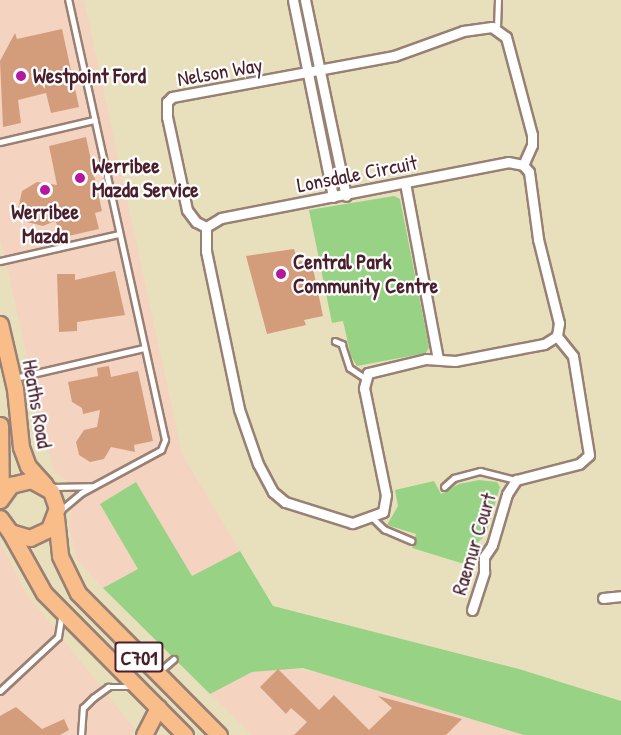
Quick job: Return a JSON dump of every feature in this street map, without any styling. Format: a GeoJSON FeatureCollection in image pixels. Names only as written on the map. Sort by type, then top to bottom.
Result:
{"type":"FeatureCollection","features":[{"type":"Feature","properties":{"kind":"main road","name":"Heaths Road"},"geometry":{"type":"LineString","coordinates":[[0,324],[12,378],[22,454],[46,486]]}},
{"type":"Feature","properties":{"kind":"main road","name":"Heaths Road"},"geometry":{"type":"LineString","coordinates":[[0,425],[1,498]]}},
{"type":"Feature","properties":{"kind":"main road"},"geometry":{"type":"LineString","coordinates":[[1,498],[21,480],[46,486]]}},
{"type":"Feature","properties":{"kind":"main road","name":"C701"},"geometry":{"type":"LineString","coordinates":[[46,486],[54,496],[58,549],[73,586],[157,675],[219,735]]}},
{"type":"Feature","properties":{"kind":"main road"},"geometry":{"type":"LineString","coordinates":[[10,532],[23,538],[37,537],[49,529],[56,516]]}},
{"type":"Feature","properties":{"kind":"main road","name":"C701"},"geometry":{"type":"LineString","coordinates":[[0,518],[10,532],[32,577],[54,605],[183,734]]}},
{"type":"Feature","properties":{"kind":"main road"},"geometry":{"type":"LineString","coordinates":[[144,735],[158,707]]}},
{"type":"Feature","properties":{"kind":"main road"},"geometry":{"type":"LineString","coordinates":[[183,734],[201,719]]}},
{"type":"Feature","properties":{"kind":"street"},"geometry":{"type":"LineString","coordinates":[[293,0],[333,197]]}},
{"type":"Feature","properties":{"kind":"street"},"geometry":{"type":"LineString","coordinates":[[305,0],[346,196]]}},
{"type":"Feature","properties":{"kind":"street"},"geometry":{"type":"LineString","coordinates":[[206,227],[206,251],[240,409],[258,464],[273,492],[285,502],[339,520],[352,523],[374,518],[383,512],[386,495],[365,398],[365,378],[380,368],[438,359],[454,361],[544,344],[557,336],[559,323],[538,239],[529,172],[523,165],[532,145],[532,135],[506,37],[497,28],[463,31],[394,56],[308,73]]}},
{"type":"Feature","properties":{"kind":"street","name":"Nelson Way"},"geometry":{"type":"LineString","coordinates":[[206,227],[196,222],[187,210],[166,117],[167,102],[172,97],[208,88],[308,73]]}},
{"type":"Feature","properties":{"kind":"street"},"geometry":{"type":"LineString","coordinates":[[317,118],[329,115]]}},
{"type":"Feature","properties":{"kind":"street","name":"Lonsdale Circuit"},"geometry":{"type":"LineString","coordinates":[[206,227],[221,218],[346,196],[508,162],[523,165]]}},
{"type":"Feature","properties":{"kind":"street"},"geometry":{"type":"LineString","coordinates":[[405,183],[438,359]]}},
{"type":"Feature","properties":{"kind":"street","name":"Raemur Court"},"geometry":{"type":"LineString","coordinates":[[472,610],[484,572],[484,557],[516,480],[579,464],[589,455],[573,356],[557,336]]}},
{"type":"Feature","properties":{"kind":"street"},"geometry":{"type":"LineString","coordinates":[[603,598],[621,596]]}},
{"type":"Feature","properties":{"kind":"lane"},"geometry":{"type":"LineString","coordinates":[[56,516],[71,499],[165,446],[68,0]]}},
{"type":"Feature","properties":{"kind":"lane"},"geometry":{"type":"LineString","coordinates":[[497,28],[498,0]]}},
{"type":"Feature","properties":{"kind":"lane"},"geometry":{"type":"LineString","coordinates":[[0,142],[94,120]]}},
{"type":"Feature","properties":{"kind":"lane"},"geometry":{"type":"LineString","coordinates":[[0,261],[119,234]]}},
{"type":"Feature","properties":{"kind":"lane"},"geometry":{"type":"LineString","coordinates":[[335,341],[342,344],[350,368],[365,378]]}},
{"type":"Feature","properties":{"kind":"lane"},"geometry":{"type":"LineString","coordinates":[[12,378],[144,348]]}},
{"type":"Feature","properties":{"kind":"lane"},"geometry":{"type":"LineString","coordinates":[[444,487],[454,478],[480,471],[516,480]]}},
{"type":"Feature","properties":{"kind":"lane"},"geometry":{"type":"LineString","coordinates":[[46,486],[97,485]]}},
{"type":"Feature","properties":{"kind":"lane"},"geometry":{"type":"LineString","coordinates":[[374,518],[384,529],[411,541]]}},
{"type":"Feature","properties":{"kind":"lane"},"geometry":{"type":"LineString","coordinates":[[0,691],[58,637],[62,619],[54,605]]}},
{"type":"Feature","properties":{"kind":"lane"},"geometry":{"type":"LineString","coordinates":[[157,675],[174,659]]}},
{"type":"Feature","properties":{"kind":"lane"},"geometry":{"type":"LineString","coordinates":[[81,735],[83,708],[108,687],[141,690]]}},
{"type":"Feature","properties":{"kind":"shaded area"},"geometry":{"type":"Polygon","coordinates":[[[0,0],[84,0],[182,454],[240,551],[192,576],[100,504],[139,570],[103,588],[77,560],[69,527],[72,509],[66,480],[54,473],[0,238],[0,0]]]}},
{"type":"Feature","properties":{"kind":"shaded area"},"geometry":{"type":"Polygon","coordinates":[[[0,542],[26,593],[135,729],[131,735],[0,735],[0,542]]]}},
{"type":"Feature","properties":{"kind":"shaded area"},"geometry":{"type":"Polygon","coordinates":[[[279,667],[331,675],[524,735],[252,735],[210,694],[252,672],[279,667]]]}},
{"type":"Feature","properties":{"kind":"green space"},"geometry":{"type":"Polygon","coordinates":[[[394,196],[400,199],[429,347],[426,353],[357,366],[351,356],[343,321],[332,323],[309,210],[394,196]]]}},
{"type":"Feature","properties":{"kind":"green space"},"geometry":{"type":"Polygon","coordinates":[[[479,480],[497,482],[500,487],[486,534],[471,550],[471,566],[412,548],[416,534],[387,525],[398,506],[395,490],[434,481],[441,494],[459,484],[479,480]]]}},
{"type":"Feature","properties":{"kind":"green space"},"geometry":{"type":"Polygon","coordinates":[[[136,482],[192,576],[240,551],[273,606],[519,669],[621,701],[621,735],[524,735],[303,668],[252,672],[210,694],[103,588],[138,569],[100,504],[136,482]]]}},
{"type":"Feature","properties":{"kind":"building"},"geometry":{"type":"Polygon","coordinates":[[[62,29],[79,107],[51,113],[46,93],[18,100],[21,123],[3,127],[0,61],[15,33],[17,39],[62,29]]]}},
{"type":"Feature","properties":{"kind":"building"},"geometry":{"type":"Polygon","coordinates":[[[86,137],[102,211],[95,213],[99,229],[64,237],[55,221],[43,226],[27,222],[18,209],[22,191],[37,182],[57,185],[49,146],[86,137]]]}},
{"type":"Feature","properties":{"kind":"building"},"geometry":{"type":"Polygon","coordinates":[[[294,249],[298,262],[311,259],[323,316],[304,320],[306,325],[267,334],[246,256],[294,249]]]}},
{"type":"Feature","properties":{"kind":"building"},"geometry":{"type":"Polygon","coordinates":[[[115,271],[125,315],[77,322],[77,331],[59,332],[57,274],[75,274],[75,280],[115,271]]]}},
{"type":"Feature","properties":{"kind":"building"},"geometry":{"type":"Polygon","coordinates":[[[109,366],[111,377],[138,371],[153,441],[134,445],[135,452],[111,447],[104,459],[90,462],[79,455],[76,442],[84,430],[97,427],[100,410],[83,414],[82,408],[72,402],[68,382],[98,376],[97,368],[109,366]]]}},
{"type":"Feature","properties":{"kind":"building"},"geometry":{"type":"Polygon","coordinates":[[[278,669],[319,710],[334,695],[369,730],[392,708],[378,696],[462,719],[446,735],[294,735],[307,722],[291,708],[286,714],[260,687],[278,669]]]}},
{"type":"Feature","properties":{"kind":"building"},"geometry":{"type":"Polygon","coordinates":[[[16,707],[42,729],[64,719],[69,730],[60,735],[0,735],[0,716],[16,707]]]}},
{"type":"Feature","properties":{"kind":"place","name":"Westpoint Ford"},"geometry":{"type":"Point","coordinates":[21,76]}},
{"type":"Feature","properties":{"kind":"place","name":"Werribee Mazda Service"},"geometry":{"type":"Point","coordinates":[80,178]}},
{"type":"Feature","properties":{"kind":"place","name":"Werribee Mazda"},"geometry":{"type":"Point","coordinates":[45,190]}},
{"type":"Feature","properties":{"kind":"place","name":"Central Park Community Centre"},"geometry":{"type":"Point","coordinates":[281,274]}}]}
